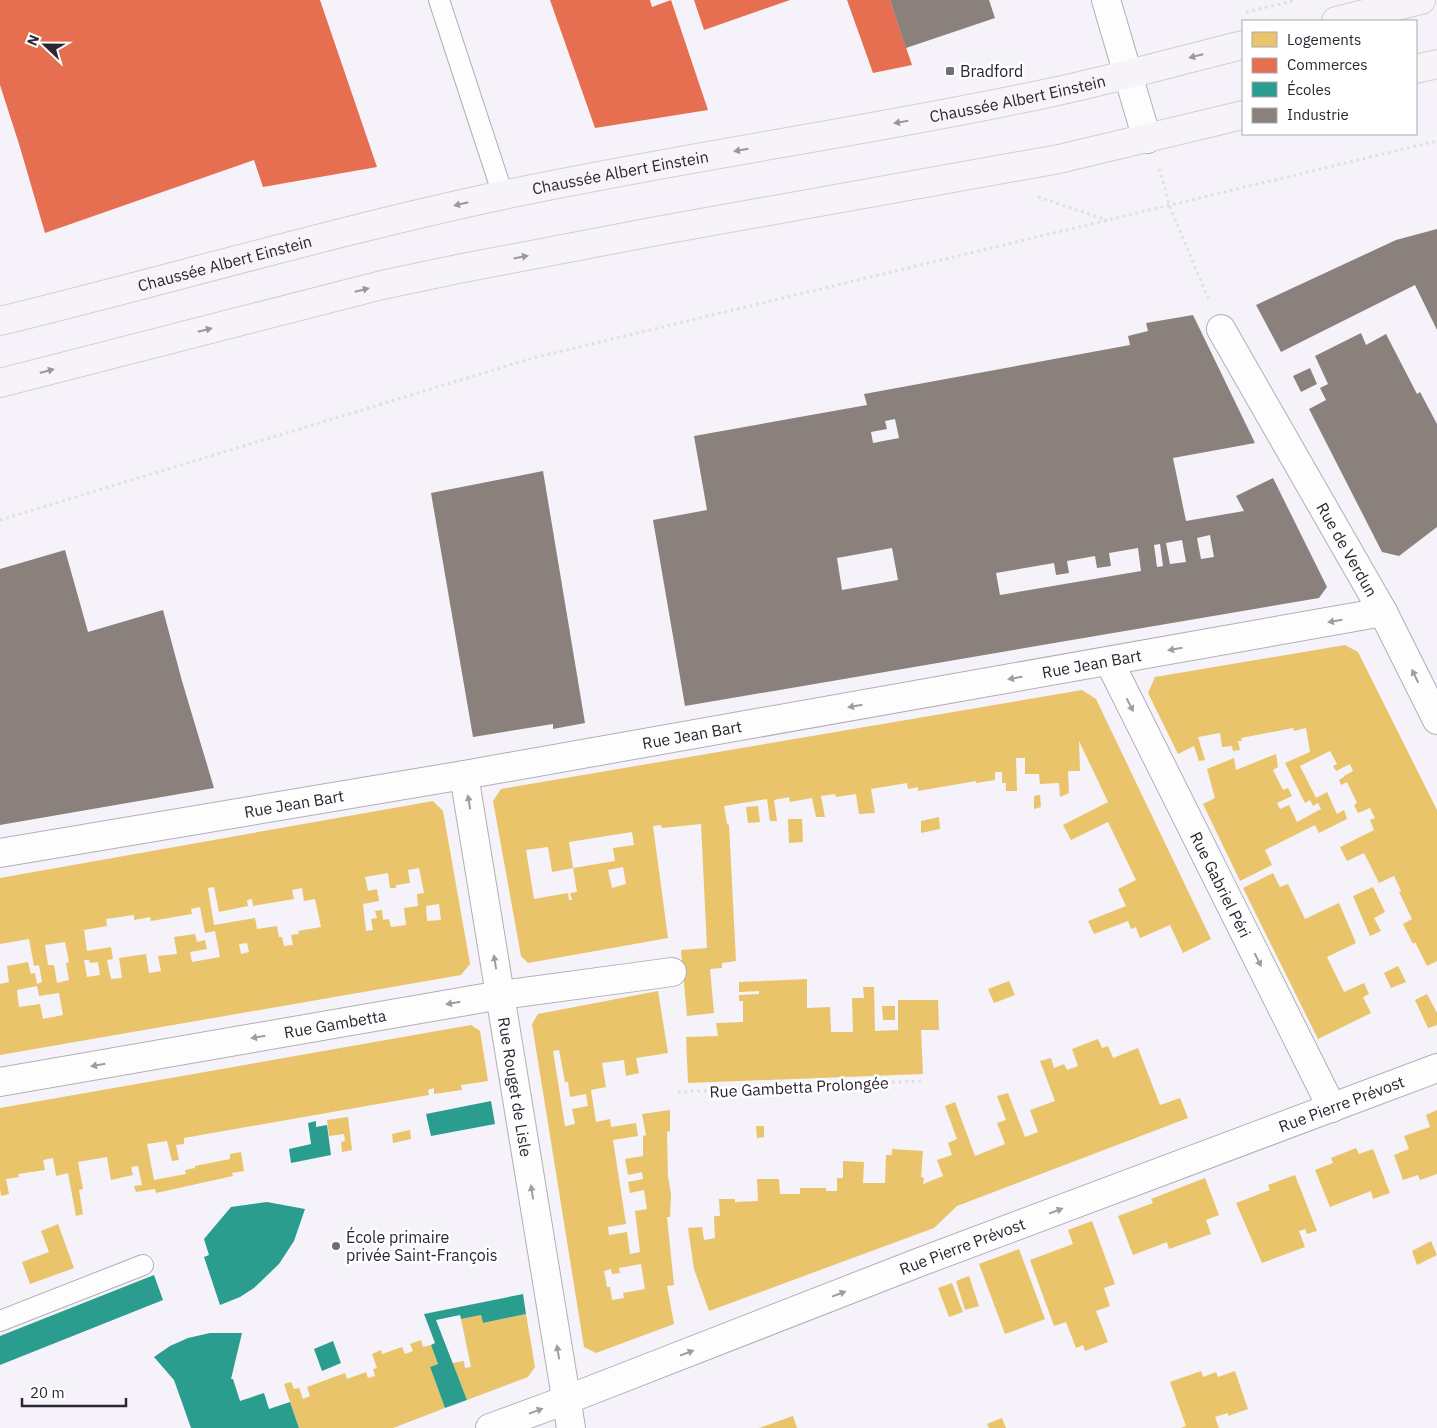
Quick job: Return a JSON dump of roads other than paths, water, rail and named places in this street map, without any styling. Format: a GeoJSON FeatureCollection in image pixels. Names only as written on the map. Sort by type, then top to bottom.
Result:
{"type":"FeatureCollection","features":[{"type":"Feature","properties":{"kind":"main road"},"geometry":{"type":"LineString","coordinates":[[1340,20],[1421,0]]}},
{"type":"Feature","properties":{"kind":"main road","name":"Chaussée Albert Einstein"},"geometry":{"type":"LineString","coordinates":[[0,321],[406,216],[609,173],[915,120],[1046,94],[1242,45]]}},
{"type":"Feature","properties":{"kind":"main road"},"geometry":{"type":"LineString","coordinates":[[1417,70],[1437,64]]}},
{"type":"Feature","properties":{"kind":"main road"},"geometry":{"type":"LineString","coordinates":[[0,383],[382,285],[458,268],[1059,159],[1242,115]]}},
{"type":"Feature","properties":{"kind":"street"},"geometry":{"type":"LineString","coordinates":[[1106,0],[1147,139]]}},
{"type":"Feature","properties":{"kind":"street","name":"Rue de Verdun"},"geometry":{"type":"LineString","coordinates":[[1221,328],[1383,612],[1437,720]]}},
{"type":"Feature","properties":{"kind":"street","name":"Rue Jean Bart"},"geometry":{"type":"LineString","coordinates":[[0,853],[464,775],[1383,612]]}},
{"type":"Feature","properties":{"kind":"street","name":"Rue Gabriel Péri"},"geometry":{"type":"LineString","coordinates":[[1109,661],[1332,1108]]}},
{"type":"Feature","properties":{"kind":"street","name":"Rue Rouget de Lisle"},"geometry":{"type":"LineString","coordinates":[[464,775],[571,1428]]}},
{"type":"Feature","properties":{"kind":"street","name":"Rue Gambetta"},"geometry":{"type":"LineString","coordinates":[[0,1082],[501,995],[672,972]]}},
{"type":"Feature","properties":{"kind":"street","name":"Rue Pierre Prévost"},"geometry":{"type":"LineString","coordinates":[[490,1428],[929,1259],[1437,1068]]}},
{"type":"Feature","properties":{"kind":"lane"},"geometry":{"type":"LineString","coordinates":[[440,0],[503,195]]}},
{"type":"Feature","properties":{"kind":"lane"},"geometry":{"type":"LineString","coordinates":[[0,1322],[143,1265]]}},
{"type":"Feature","properties":{"kind":"place","name":"Bradford"},"geometry":{"type":"Point","coordinates":[950,71]}},
{"type":"Feature","properties":{"kind":"place","name":"École primaire privée Saint-François"},"geometry":{"type":"Point","coordinates":[336,1246]}}]}
